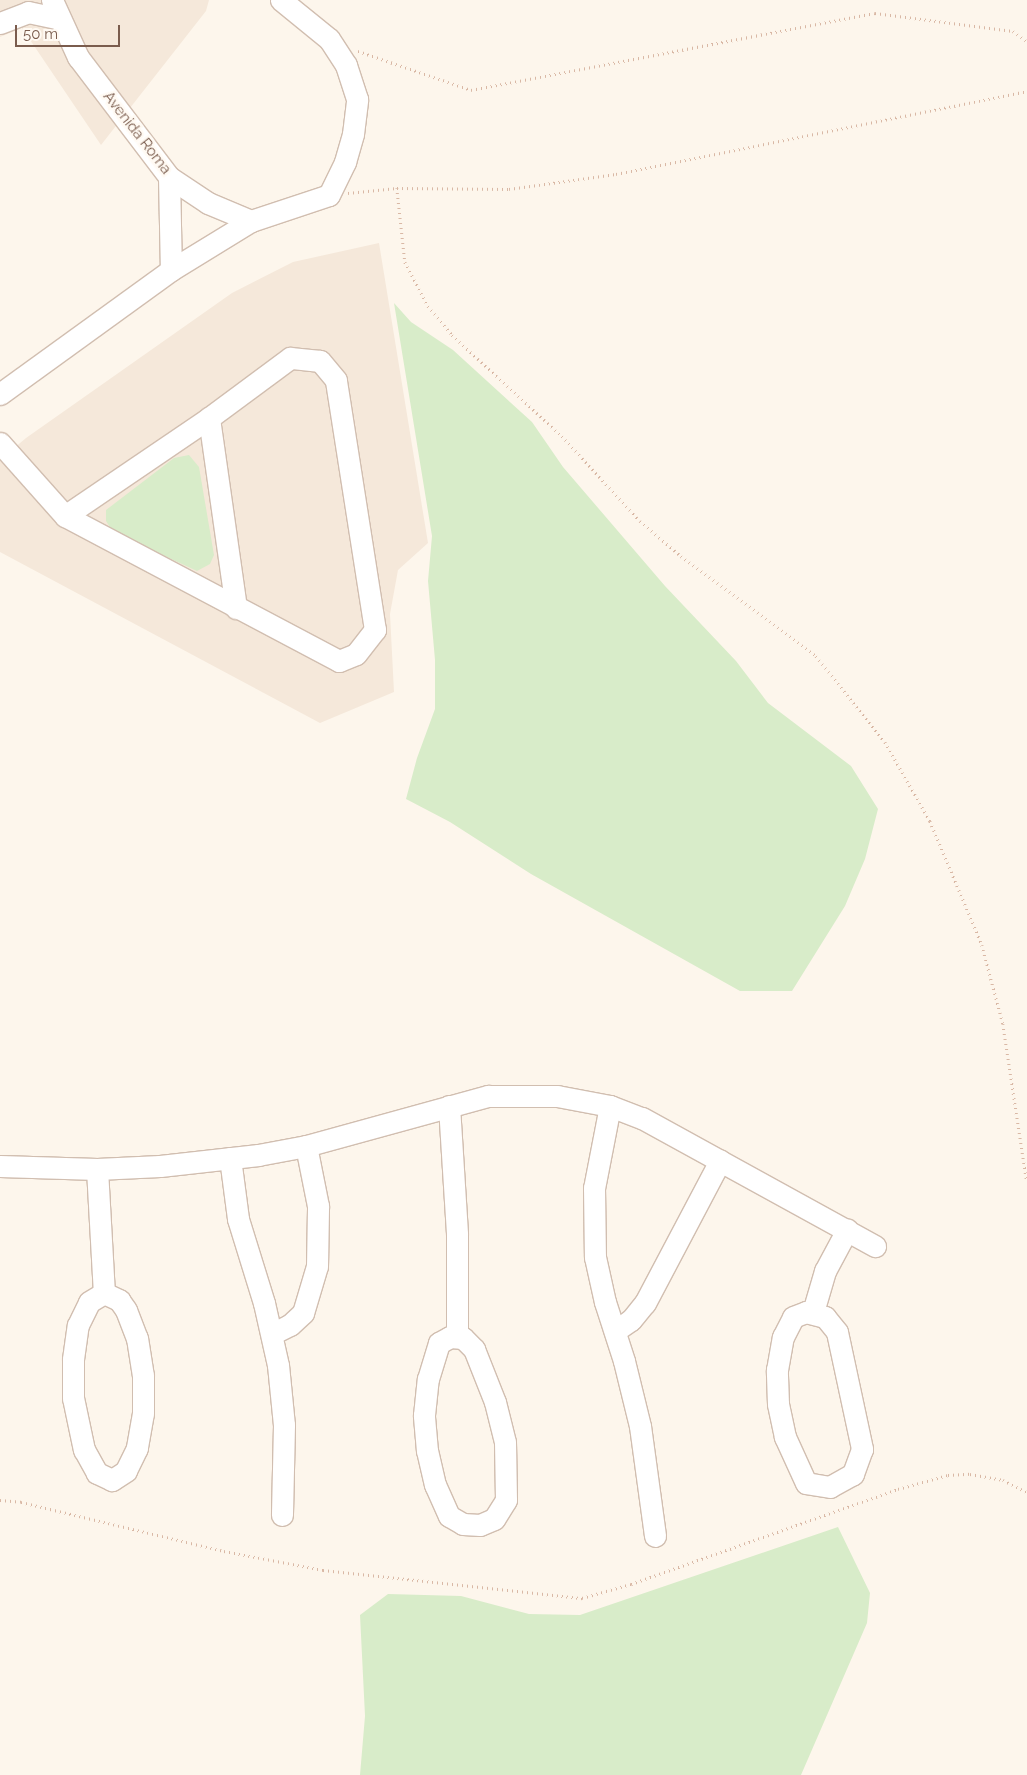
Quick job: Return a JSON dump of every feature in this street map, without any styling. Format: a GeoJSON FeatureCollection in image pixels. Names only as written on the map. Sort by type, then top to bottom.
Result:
{"type":"FeatureCollection","features":[{"type":"Feature","properties":{"kind":"street"},"geometry":{"type":"LineString","coordinates":[[0,394],[171,270],[251,221],[329,195],[345,162],[353,134],[357,99],[346,65],[329,39],[282,0]]}},
{"type":"Feature","properties":{"kind":"street"},"geometry":{"type":"LineString","coordinates":[[0,23],[28,12],[54,9]]}},
{"type":"Feature","properties":{"kind":"street","name":"Avenida Roma"},"geometry":{"type":"LineString","coordinates":[[54,9],[78,57],[169,177],[208,203],[251,221]]}},
{"type":"Feature","properties":{"kind":"street"},"geometry":{"type":"LineString","coordinates":[[169,177],[171,270]]}},
{"type":"Feature","properties":{"kind":"street"},"geometry":{"type":"LineString","coordinates":[[0,443],[65,516],[339,661],[356,654],[375,630],[336,380],[320,361],[290,358],[209,418],[65,516]]}},
{"type":"Feature","properties":{"kind":"street"},"geometry":{"type":"LineString","coordinates":[[209,418],[236,608]]}},
{"type":"Feature","properties":{"kind":"street"},"geometry":{"type":"LineString","coordinates":[[0,1166],[97,1169],[230,1158],[306,1146],[488,1096],[534,1094],[610,1106],[642,1118],[875,1246]]}},
{"type":"Feature","properties":{"kind":"street"},"geometry":{"type":"LineString","coordinates":[[449,1106],[458,1234],[457,1337]]}},
{"type":"Feature","properties":{"kind":"street"},"geometry":{"type":"LineString","coordinates":[[610,1106],[597,1160],[593,1226],[599,1280],[615,1331],[640,1426],[655,1536]]}},
{"type":"Feature","properties":{"kind":"street"},"geometry":{"type":"LineString","coordinates":[[272,1334],[290,1325],[303,1313],[318,1266],[318,1206],[306,1146]]}},
{"type":"Feature","properties":{"kind":"street"},"geometry":{"type":"LineString","coordinates":[[230,1158],[238,1219],[272,1334],[284,1425],[282,1516]]}},
{"type":"Feature","properties":{"kind":"street"},"geometry":{"type":"LineString","coordinates":[[615,1331],[631,1320],[645,1303],[720,1161]]}},
{"type":"Feature","properties":{"kind":"street"},"geometry":{"type":"LineString","coordinates":[[97,1169],[104,1293]]}},
{"type":"Feature","properties":{"kind":"street"},"geometry":{"type":"LineString","coordinates":[[813,1312],[825,1270],[847,1230]]}},
{"type":"Feature","properties":{"kind":"street"},"geometry":{"type":"LineString","coordinates":[[104,1293],[119,1300],[132,1322],[140,1356],[144,1394],[141,1432],[132,1461],[120,1478],[112,1480],[97,1473],[84,1450],[75,1417],[72,1378],[75,1341],[83,1312],[89,1302],[104,1293]]}},
{"type":"Feature","properties":{"kind":"street"},"geometry":{"type":"LineString","coordinates":[[813,1312],[825,1317],[837,1332],[862,1449],[853,1474],[830,1487],[806,1483],[785,1437],[778,1404],[779,1354],[788,1324],[800,1314],[813,1312]]}},
{"type":"Feature","properties":{"kind":"street"},"geometry":{"type":"LineString","coordinates":[[457,1337],[467,1340],[474,1349],[495,1402],[505,1442],[506,1500],[499,1513],[480,1525],[463,1524],[449,1516],[435,1485],[426,1451],[425,1397],[433,1360],[439,1343],[457,1337]]}},
{"type":"Feature","properties":{"kind":"path"},"geometry":{"type":"LineString","coordinates":[[356,50],[471,90],[875,13],[1013,31],[1027,41]]}},
{"type":"Feature","properties":{"kind":"path"},"geometry":{"type":"LineString","coordinates":[[329,195],[397,188],[508,189],[616,174],[1027,91]]}},
{"type":"Feature","properties":{"kind":"path"},"geometry":{"type":"LineString","coordinates":[[397,188],[405,262],[428,306],[452,335],[562,436],[640,521],[681,556],[816,656],[885,742],[930,822],[982,944],[1003,1024],[1027,1182]]}},
{"type":"Feature","properties":{"kind":"path"},"geometry":{"type":"LineString","coordinates":[[0,1500],[22,1502],[224,1551],[323,1570],[582,1598],[631,1584],[898,1489],[948,1475],[970,1474],[1003,1480],[1027,1492]]}},
{"type":"Feature","properties":{"kind":"shaded area"},"geometry":{"type":"Polygon","coordinates":[[[0,0],[209,0],[206,11],[101,145],[22,28],[0,37],[0,0]]]}},
{"type":"Feature","properties":{"kind":"shaded area"},"geometry":{"type":"Polygon","coordinates":[[[379,243],[428,543],[398,570],[390,614],[394,692],[320,723],[0,552],[0,460],[26,438],[232,293],[293,262],[379,243]]]}},
{"type":"Feature","properties":{"kind":"green space"},"geometry":{"type":"Polygon","coordinates":[[[394,303],[411,322],[453,350],[532,422],[563,467],[665,586],[736,661],[768,703],[851,766],[878,809],[865,859],[845,906],[792,991],[740,991],[531,874],[450,822],[406,799],[417,758],[435,709],[435,660],[428,581],[432,536],[394,303]]]}},
{"type":"Feature","properties":{"kind":"green space"},"geometry":{"type":"Polygon","coordinates":[[[189,455],[199,467],[214,555],[210,564],[197,571],[113,532],[106,521],[106,510],[174,458],[189,455]]]}},
{"type":"Feature","properties":{"kind":"green space"},"geometry":{"type":"Polygon","coordinates":[[[838,1527],[870,1593],[867,1623],[801,1775],[360,1775],[365,1716],[360,1615],[388,1594],[461,1596],[529,1614],[580,1615],[838,1527]]]}}]}
